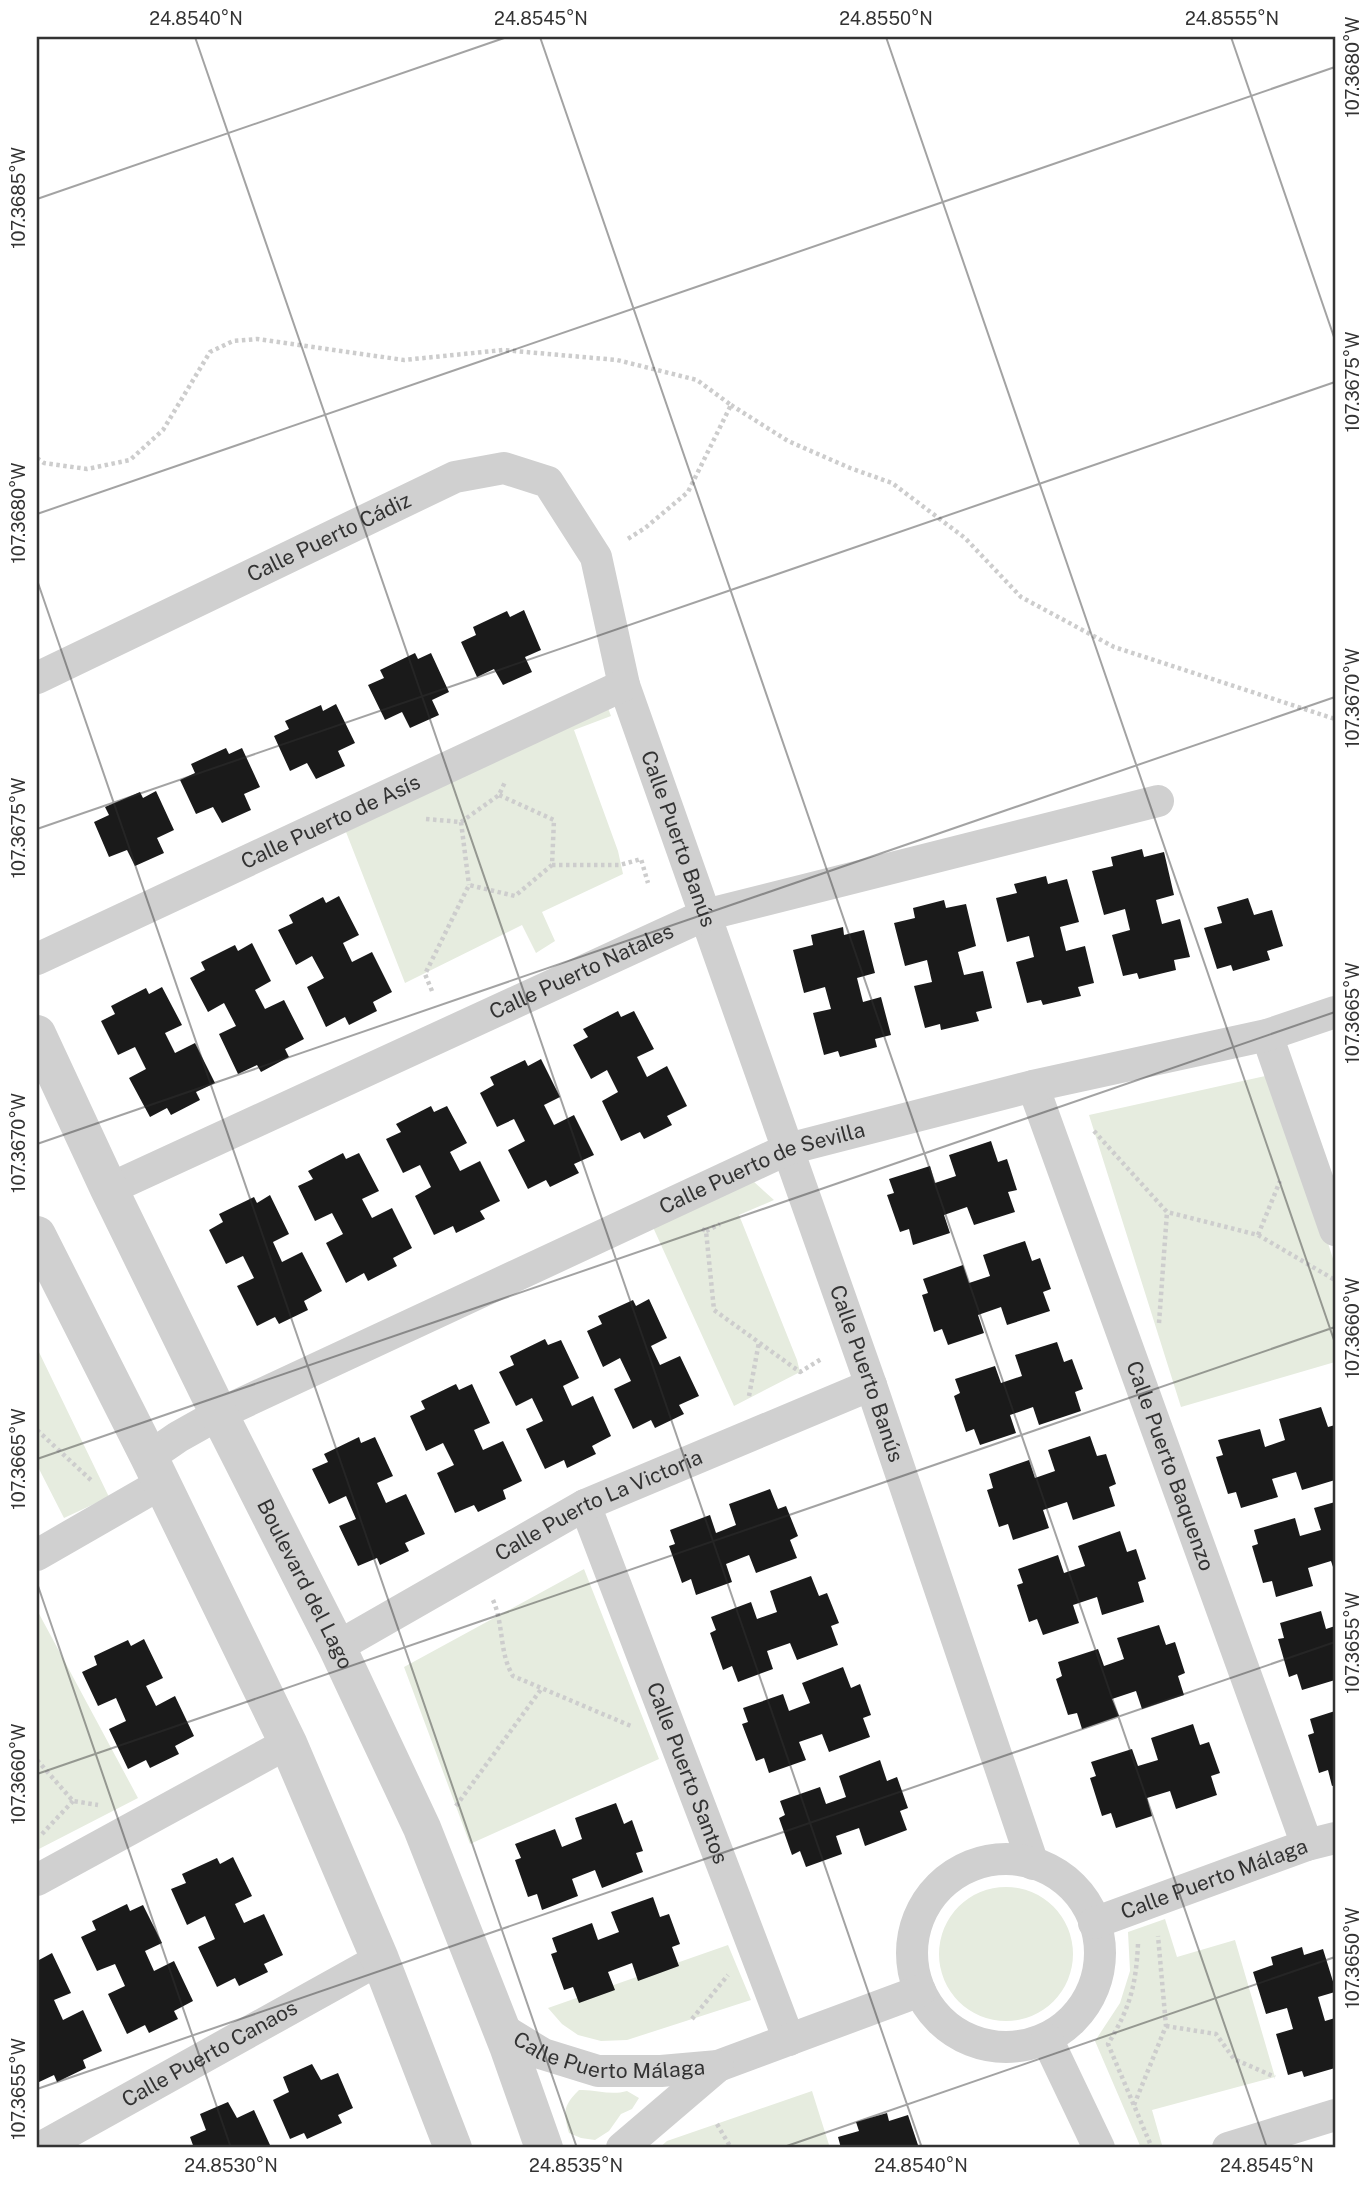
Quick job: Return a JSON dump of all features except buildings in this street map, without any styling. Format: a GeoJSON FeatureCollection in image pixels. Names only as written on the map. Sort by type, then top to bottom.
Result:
{"type":"FeatureCollection","features":[{"type":"Feature","properties":{"kind":"street","name":"Calle Puerto Cádiz"},"geometry":{"type":"LineString","coordinates":[[37,678],[455,477],[503,468],[548,482],[596,557]]}},
{"type":"Feature","properties":{"kind":"street","name":"Calle Puerto Banús"},"geometry":{"type":"LineString","coordinates":[[596,557],[624,685],[871,1385],[1033,1864]]}},
{"type":"Feature","properties":{"kind":"street","name":"Calle Puerto de Asís"},"geometry":{"type":"LineString","coordinates":[[37,959],[624,685]]}},
{"type":"Feature","properties":{"kind":"street","name":"Calle Puerto Natales"},"geometry":{"type":"LineString","coordinates":[[109,1189],[705,915],[1158,802]]}},
{"type":"Feature","properties":{"kind":"street","name":"Calle Puerto de Sevilla"},"geometry":{"type":"LineString","coordinates":[[37,1555],[116,1509],[155,1470],[178,1437],[219,1414],[788,1149],[1033,1086],[1267,1035],[1335,1012]]}},
{"type":"Feature","properties":{"kind":"street","name":"Boulevard del Lago"},"geometry":{"type":"LineString","coordinates":[[37,1034],[109,1189],[337,1647],[422,1828],[502,2029],[533,2145]]}},
{"type":"Feature","properties":{"kind":"street"},"geometry":{"type":"LineString","coordinates":[[1267,1035],[1335,1230]]}},
{"type":"Feature","properties":{"kind":"street","name":"Calle Puerto Baquenzo"},"geometry":{"type":"LineString","coordinates":[[1033,1086],[1321,1842]]}},
{"type":"Feature","properties":{"kind":"street"},"geometry":{"type":"LineString","coordinates":[[41,1255],[155,1470],[288,1743],[380,1959],[453,2148]]}},
{"type":"Feature","properties":{"kind":"street","name":"Calle Puerto La Victoria"},"geometry":{"type":"LineString","coordinates":[[337,1647],[585,1505],[871,1385]]}},
{"type":"Feature","properties":{"kind":"street","name":"Calle Puerto Santos"},"geometry":{"type":"LineString","coordinates":[[585,1505],[789,2040]]}},
{"type":"Feature","properties":{"kind":"street"},"geometry":{"type":"LineString","coordinates":[[37,1880],[288,1743]]}},
{"type":"Feature","properties":{"kind":"street","name":"Calle Puerto Málaga"},"geometry":{"type":"LineString","coordinates":[[1094,1923],[1321,1842]]}},
{"type":"Feature","properties":{"kind":"street"},"geometry":{"type":"LineString","coordinates":[[1010,1859],[1039,1865],[1065,1880],[1085,1903],[1094,1923],[1100,1963],[1091,1993],[1073,2020],[1047,2039],[1016,2048],[985,2046],[955,2033],[931,2011],[920,1991],[911,1951],[916,1922],[931,1895],[953,1875],[980,1862],[1010,1859]]}},
{"type":"Feature","properties":{"kind":"street","name":"Calle Puerto Canaos"},"geometry":{"type":"LineString","coordinates":[[40,2148],[380,1959]]}},
{"type":"Feature","properties":{"kind":"street","name":"Calle Puerto Málaga"},"geometry":{"type":"LineString","coordinates":[[502,2029],[543,2053],[598,2071],[661,2071],[718,2066],[920,1991]]}},
{"type":"Feature","properties":{"kind":"street"},"geometry":{"type":"LineString","coordinates":[[1047,2039],[1099,2148]]}},
{"type":"Feature","properties":{"kind":"street","name":"Calle Puerto Málaga"},"geometry":{"type":"LineString","coordinates":[[622,2148],[718,2066]]}},
{"type":"Feature","properties":{"kind":"street"},"geometry":{"type":"LineString","coordinates":[[1228,2148],[1335,2115]]}},
{"type":"Feature","properties":{"kind":"path"},"geometry":{"type":"LineString","coordinates":[[37,458],[44,463],[87,469],[130,460],[163,430],[210,352],[233,341],[257,338],[404,360],[503,350],[617,360],[697,380],[730,405],[788,440],[850,468],[892,483],[965,537],[1021,597],[1114,647],[1335,719]]}},
{"type":"Feature","properties":{"kind":"path"},"geometry":{"type":"LineString","coordinates":[[596,557],[645,528],[688,492],[730,405]]}},
{"type":"Feature","properties":{"kind":"path"},"geometry":{"type":"LineString","coordinates":[[499,795],[554,820],[552,864]]}},
{"type":"Feature","properties":{"kind":"path"},"geometry":{"type":"LineString","coordinates":[[432,991],[425,974],[469,885],[461,822]]}},
{"type":"Feature","properties":{"kind":"path"},"geometry":{"type":"LineString","coordinates":[[469,885],[515,896],[552,864],[620,865],[641,859],[648,883]]}},
{"type":"Feature","properties":{"kind":"path"},"geometry":{"type":"LineString","coordinates":[[1094,1131],[1167,1212],[1258,1235],[1335,1280]]}},
{"type":"Feature","properties":{"kind":"path"},"geometry":{"type":"LineString","coordinates":[[1258,1235],[1282,1178]]}},
{"type":"Feature","properties":{"kind":"path"},"geometry":{"type":"LineString","coordinates":[[1158,1335],[1167,1212]]}},
{"type":"Feature","properties":{"kind":"path"},"geometry":{"type":"LineString","coordinates":[[695,1226],[706,1231],[714,1310],[800,1372],[823,1358]]}},
{"type":"Feature","properties":{"kind":"path"},"geometry":{"type":"LineString","coordinates":[[749,1397],[759,1342]]}},
{"type":"Feature","properties":{"kind":"path"},"geometry":{"type":"LineString","coordinates":[[37,1430],[109,1497],[116,1509]]}},
{"type":"Feature","properties":{"kind":"path"},"geometry":{"type":"LineString","coordinates":[[491,1596],[499,1615],[506,1665],[513,1676],[637,1728]]}},
{"type":"Feature","properties":{"kind":"path"},"geometry":{"type":"LineString","coordinates":[[456,1806],[542,1688]]}},
{"type":"Feature","properties":{"kind":"path"},"geometry":{"type":"LineString","coordinates":[[37,1760],[73,1801],[108,1806]]}},
{"type":"Feature","properties":{"kind":"path"},"geometry":{"type":"LineString","coordinates":[[37,1840],[73,1801]]}},
{"type":"Feature","properties":{"kind":"path"},"geometry":{"type":"LineString","coordinates":[[1133,2105],[1166,2026],[1157,1930]]}},
{"type":"Feature","properties":{"kind":"path"},"geometry":{"type":"LineString","coordinates":[[1139,1934],[1131,1997],[1124,2017],[1108,2044],[1152,2148]]}},
{"type":"Feature","properties":{"kind":"path"},"geometry":{"type":"LineString","coordinates":[[692,2019],[752,1945]]}},
{"type":"Feature","properties":{"kind":"path"},"geometry":{"type":"LineString","coordinates":[[1166,2026],[1216,2034],[1234,2059],[1275,2077]]}},
{"type":"Feature","properties":{"kind":"path"},"geometry":{"type":"LineString","coordinates":[[718,2124],[731,2148]]}},
{"type":"Feature","properties":{"kind":"shaded area"},"geometry":{"type":"Polygon","coordinates":[[[605,700],[611,716],[574,730],[618,851],[623,874],[542,912],[555,941],[536,953],[522,925],[405,983],[346,832],[605,700]]]}},
{"type":"Feature","properties":{"kind":"shaded area"},"geometry":{"type":"Polygon","coordinates":[[[1274,1074],[1335,1265],[1335,1362],[1181,1407],[1089,1115],[1274,1074]]]}},
{"type":"Feature","properties":{"kind":"shaded area"},"geometry":{"type":"Polygon","coordinates":[[[753,1181],[774,1200],[739,1215],[800,1372],[734,1406],[652,1225],[753,1181]]]}},
{"type":"Feature","properties":{"kind":"shaded area"},"geometry":{"type":"Polygon","coordinates":[[[37,1348],[109,1497],[64,1518],[37,1465],[37,1348]]]}},
{"type":"Feature","properties":{"kind":"shaded area"},"geometry":{"type":"Polygon","coordinates":[[[584,1569],[659,1759],[470,1844],[404,1667],[584,1569]]]}},
{"type":"Feature","properties":{"kind":"shaded area"},"geometry":{"type":"Polygon","coordinates":[[[37,1610],[138,1798],[37,1850],[37,1610]]]}},
{"type":"Feature","properties":{"kind":"shaded area"},"geometry":{"type":"Polygon","coordinates":[[[1006,1887],[1032,1892],[1054,1906],[1068,1928],[1073,1954],[1068,1980],[1054,2002],[1032,2016],[1006,2021],[980,2016],[958,2002],[944,1980],[939,1954],[944,1928],[958,1906],[980,1892],[1006,1887]]]}},
{"type":"Feature","properties":{"kind":"shaded area"},"geometry":{"type":"Polygon","coordinates":[[[1165,1919],[1177,1957],[1235,1940],[1275,2077],[1152,2110],[1162,2145],[1141,2148],[1095,2041],[1120,2003],[1130,1971],[1128,1932],[1165,1919]]]}},
{"type":"Feature","properties":{"kind":"shaded area"},"geometry":{"type":"Polygon","coordinates":[[[728,1945],[751,2000],[627,2040],[601,2041],[578,2035],[562,2024],[548,2008],[728,1945]]]}},
{"type":"Feature","properties":{"kind":"shaded area"},"geometry":{"type":"Polygon","coordinates":[[[579,2090],[615,2093],[627,2091],[639,2098],[632,2109],[621,2114],[609,2131],[595,2140],[569,2133],[566,2110],[579,2090]]]}},
{"type":"Feature","properties":{"kind":"shaded area"},"geometry":{"type":"Polygon","coordinates":[[[812,2091],[830,2148],[659,2148],[667,2141],[812,2091]]]}}]}
